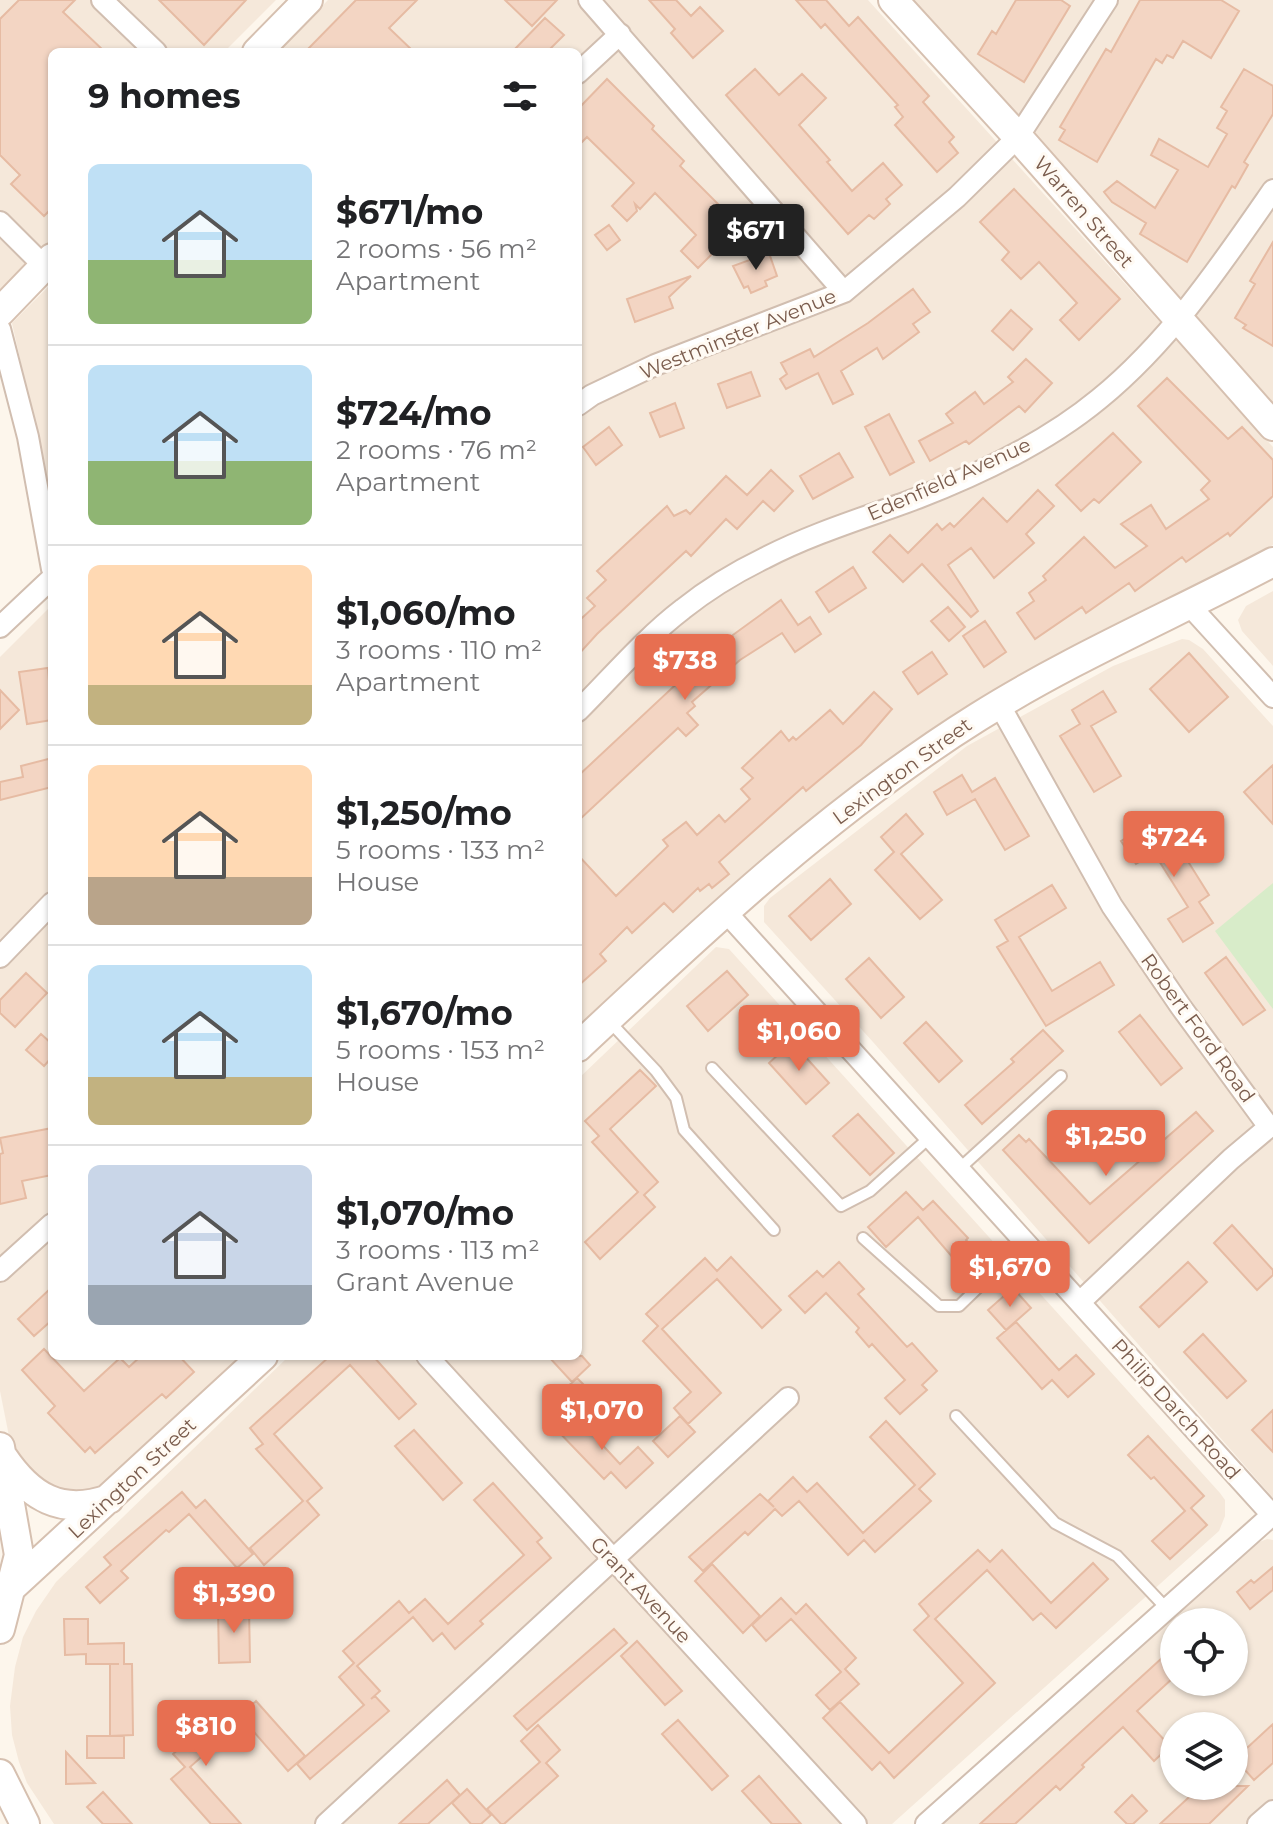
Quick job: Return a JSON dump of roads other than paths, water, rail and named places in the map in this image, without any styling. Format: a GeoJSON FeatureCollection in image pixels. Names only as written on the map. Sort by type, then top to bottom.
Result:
{"type":"FeatureCollection","features":[{"type":"Feature","properties":{"kind":"street"},"geometry":{"type":"LineString","coordinates":[[102,0],[152,48]]}},
{"type":"Feature","properties":{"kind":"street"},"geometry":{"type":"LineString","coordinates":[[261,48],[308,0]]}},
{"type":"Feature","properties":{"kind":"street"},"geometry":{"type":"LineString","coordinates":[[589,0],[844,292]]}},
{"type":"Feature","properties":{"kind":"street","name":"Warren Street"},"geometry":{"type":"LineString","coordinates":[[893,0],[1273,426]]}},
{"type":"Feature","properties":{"kind":"street","name":"Westminster Avenue"},"geometry":{"type":"LineString","coordinates":[[582,402],[655,365],[844,292],[946,206],[1018,137],[1107,0]]}},
{"type":"Feature","properties":{"kind":"street"},"geometry":{"type":"LineString","coordinates":[[582,69],[620,34]]}},
{"type":"Feature","properties":{"kind":"street","name":"Edenfield Avenue"},"geometry":{"type":"LineString","coordinates":[[582,707],[681,610],[725,580],[767,556],[921,496],[998,461],[1052,432],[1098,400],[1178,321],[1206,287],[1273,190]]}},
{"type":"Feature","properties":{"kind":"street"},"geometry":{"type":"LineString","coordinates":[[0,222],[48,262],[0,312]]}},
{"type":"Feature","properties":{"kind":"street"},"geometry":{"type":"LineString","coordinates":[[0,329],[28,437],[48,547]]}},
{"type":"Feature","properties":{"kind":"street","name":"Lexington Street"},"geometry":{"type":"LineString","coordinates":[[582,1043],[725,911],[860,800],[933,747],[1061,669],[1273,562]]}},
{"type":"Feature","properties":{"kind":"street"},"geometry":{"type":"LineString","coordinates":[[0,627],[48,582]]}},
{"type":"Feature","properties":{"kind":"street"},"geometry":{"type":"LineString","coordinates":[[1190,606],[1273,697]]}},
{"type":"Feature","properties":{"kind":"street","name":"Robert Ford Road"},"geometry":{"type":"LineString","coordinates":[[999,704],[1112,906],[1181,1007],[1271,1125],[1080,1302]]}},
{"type":"Feature","properties":{"kind":"street"},"geometry":{"type":"LineString","coordinates":[[0,957],[48,907]]}},
{"type":"Feature","properties":{"kind":"street","name":"Philip Darch Road"},"geometry":{"type":"LineString","coordinates":[[725,911],[1273,1516]]}},
{"type":"Feature","properties":{"kind":"street"},"geometry":{"type":"LineString","coordinates":[[0,1271],[48,1228]]}},
{"type":"Feature","properties":{"kind":"street","name":"Grant Avenue"},"geometry":{"type":"LineString","coordinates":[[431,1360],[856,1824]]}},
{"type":"Feature","properties":{"kind":"street","name":"Lexington Street"},"geometry":{"type":"LineString","coordinates":[[4,1588],[110,1498],[248,1362]]}},
{"type":"Feature","properties":{"kind":"street"},"geometry":{"type":"LineString","coordinates":[[326,1824],[788,1398]]}},
{"type":"Feature","properties":{"kind":"street"},"geometry":{"type":"LineString","coordinates":[[1,1451],[23,1483],[53,1503],[86,1505],[110,1498]]}},
{"type":"Feature","properties":{"kind":"street"},"geometry":{"type":"LineString","coordinates":[[0,1629],[4,1588],[19,1555],[5,1515],[1,1451]]}},
{"type":"Feature","properties":{"kind":"street"},"geometry":{"type":"LineString","coordinates":[[1168,1608],[1273,1516]]}},
{"type":"Feature","properties":{"kind":"street"},"geometry":{"type":"LineString","coordinates":[[926,1824],[1160,1615]]}},
{"type":"Feature","properties":{"kind":"street"},"geometry":{"type":"LineString","coordinates":[[0,1774],[25,1824]]}},
{"type":"Feature","properties":{"kind":"street"},"geometry":{"type":"LineString","coordinates":[[1258,1824],[1273,1811]]}},
{"type":"Feature","properties":{"kind":"lane"},"geometry":{"type":"LineString","coordinates":[[607,1020],[656,1071],[676,1098],[684,1130],[774,1230]]}},
{"type":"Feature","properties":{"kind":"lane"},"geometry":{"type":"LineString","coordinates":[[712,1068],[841,1206],[870,1191],[930,1137]]}},
{"type":"Feature","properties":{"kind":"lane"},"geometry":{"type":"LineString","coordinates":[[959,1169],[1061,1076]]}},
{"type":"Feature","properties":{"kind":"lane"},"geometry":{"type":"LineString","coordinates":[[863,1238],[939,1306],[959,1306],[1025,1242]]}},
{"type":"Feature","properties":{"kind":"lane"},"geometry":{"type":"LineString","coordinates":[[956,1416],[1055,1523],[1117,1556],[1166,1608]]}}]}
